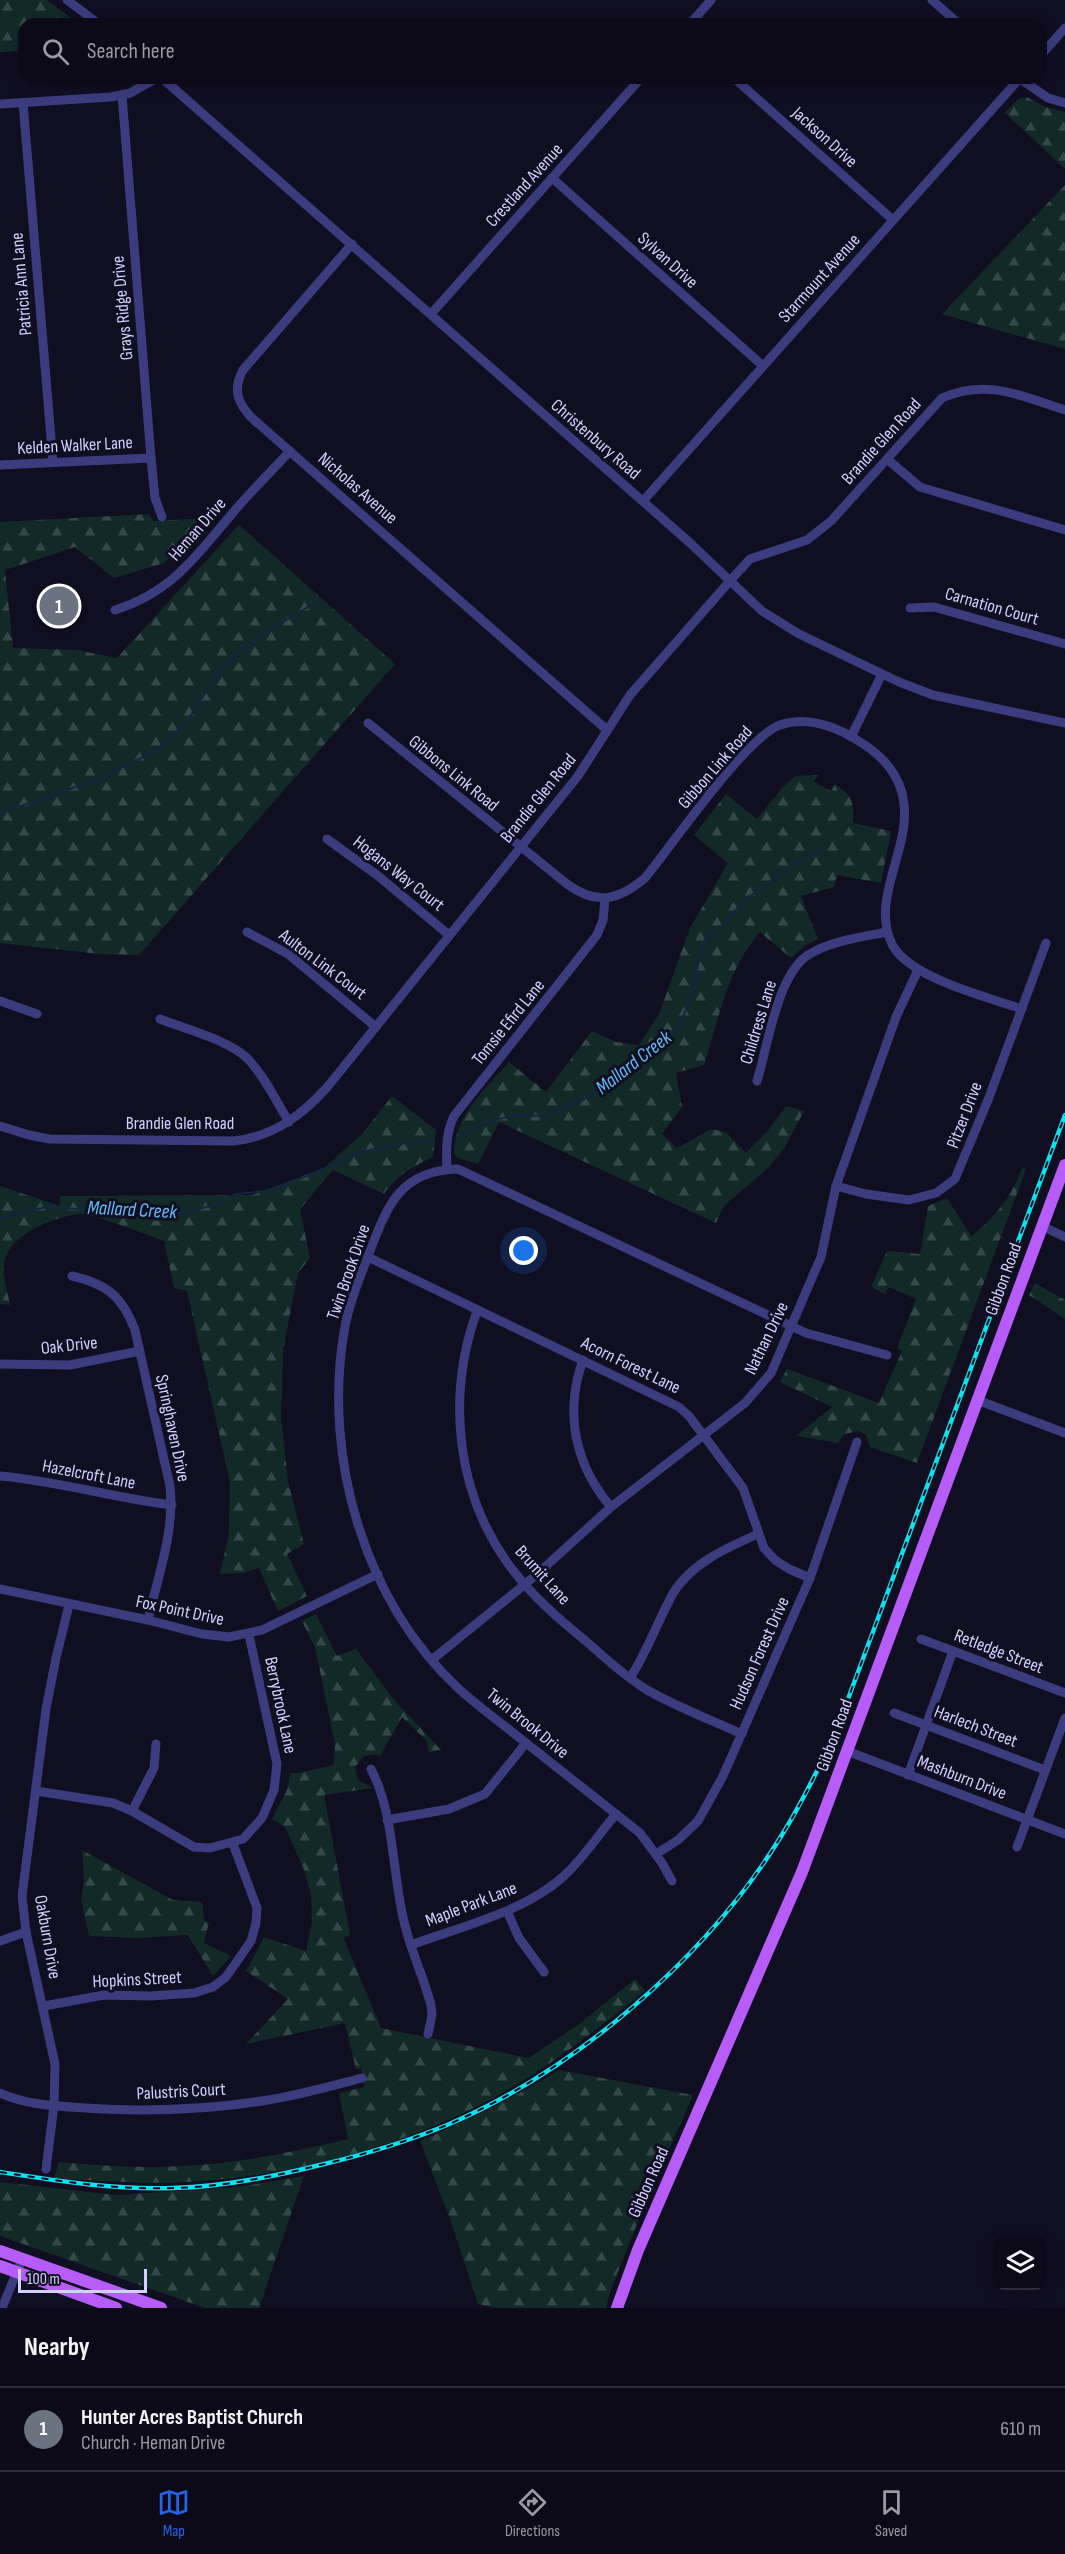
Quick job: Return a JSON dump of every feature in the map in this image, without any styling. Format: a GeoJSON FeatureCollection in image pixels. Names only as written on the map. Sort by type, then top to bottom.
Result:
{"type":"FeatureCollection","features":[{"type":"Feature","properties":{"kind":"main road","name":"Gibbon Road"},"geometry":{"type":"LineString","coordinates":[[617,2308],[638,2250],[792,1898],[1065,1165]]}},
{"type":"Feature","properties":{"kind":"main road"},"geometry":{"type":"LineString","coordinates":[[0,2251],[161,2308]]}},
{"type":"Feature","properties":{"kind":"main road"},"geometry":{"type":"LineString","coordinates":[[0,2266],[116,2308]]}},
{"type":"Feature","properties":{"kind":"street"},"geometry":{"type":"LineString","coordinates":[[67,0],[91,18]]}},
{"type":"Feature","properties":{"kind":"street"},"geometry":{"type":"LineString","coordinates":[[695,18],[711,0]]}},
{"type":"Feature","properties":{"kind":"street"},"geometry":{"type":"LineString","coordinates":[[932,0],[952,18]]}},
{"type":"Feature","properties":{"kind":"street"},"geometry":{"type":"LineString","coordinates":[[1047,48],[1065,28]]}},
{"type":"Feature","properties":{"kind":"street"},"geometry":{"type":"LineString","coordinates":[[0,104],[122,95],[147,84]]}},
{"type":"Feature","properties":{"kind":"street","name":"Christenbury Road"},"geometry":{"type":"LineString","coordinates":[[166,84],[352,244],[643,501],[729,582],[776,621],[882,674],[948,700],[1065,723]]}},
{"type":"Feature","properties":{"kind":"street","name":"Crestland Avenue"},"geometry":{"type":"LineString","coordinates":[[431,314],[636,84]]}},
{"type":"Feature","properties":{"kind":"street","name":"Jackson Drive"},"geometry":{"type":"LineString","coordinates":[[741,84],[893,220]]}},
{"type":"Feature","properties":{"kind":"street","name":"Starmount Avenue"},"geometry":{"type":"LineString","coordinates":[[643,501],[1015,84]]}},
{"type":"Feature","properties":{"kind":"street"},"geometry":{"type":"LineString","coordinates":[[1028,84],[1048,98],[1065,103]]}},
{"type":"Feature","properties":{"kind":"street","name":"Grays Ridge Drive"},"geometry":{"type":"LineString","coordinates":[[122,95],[150,458],[155,498],[162,517]]}},
{"type":"Feature","properties":{"kind":"street","name":"Patricia Ann Lane"},"geometry":{"type":"LineString","coordinates":[[23,103],[53,462]]}},
{"type":"Feature","properties":{"kind":"street","name":"Sylvan Drive"},"geometry":{"type":"LineString","coordinates":[[552,178],[763,366]]}},
{"type":"Feature","properties":{"kind":"street","name":"Nicholas Avenue"},"geometry":{"type":"LineString","coordinates":[[352,244],[243,370],[238,381],[238,399],[243,409],[607,730]]}},
{"type":"Feature","properties":{"kind":"street","name":"Brandie Glen Road"},"geometry":{"type":"LineString","coordinates":[[0,1126],[49,1139],[233,1141],[258,1137],[289,1122],[311,1106],[376,1027],[578,776],[630,695],[750,559],[807,540],[831,520],[942,398],[961,390],[978,388],[1001,390],[1065,410]]}},
{"type":"Feature","properties":{"kind":"street","name":"Heman Drive"},"geometry":{"type":"LineString","coordinates":[[115,610],[156,593],[178,575],[290,451]]}},
{"type":"Feature","properties":{"kind":"street","name":"Kelden Walker Lane"},"geometry":{"type":"LineString","coordinates":[[0,465],[150,458]]}},
{"type":"Feature","properties":{"kind":"street"},"geometry":{"type":"LineString","coordinates":[[888,459],[920,487],[1065,530]]}},
{"type":"Feature","properties":{"kind":"street","name":"Carnation Court"},"geometry":{"type":"LineString","coordinates":[[910,608],[934,607],[1065,644]]}},
{"type":"Feature","properties":{"kind":"street"},"geometry":{"type":"LineString","coordinates":[[851,736],[882,674]]}},
{"type":"Feature","properties":{"kind":"street","name":"Gibbons Link Road"},"geometry":{"type":"LineString","coordinates":[[368,723],[520,847]]}},
{"type":"Feature","properties":{"kind":"street","name":"Gibbon Link Road"},"geometry":{"type":"LineString","coordinates":[[605,899],[618,896],[645,878],[755,741],[782,724],[818,723],[851,736],[879,754],[899,783],[904,804],[903,826],[886,910],[887,932]]}},
{"type":"Feature","properties":{"kind":"street","name":"Hogans Way Court"},"geometry":{"type":"LineString","coordinates":[[327,839],[369,868],[450,935]]}},
{"type":"Feature","properties":{"kind":"street"},"geometry":{"type":"LineString","coordinates":[[520,847],[578,892],[605,899]]}},
{"type":"Feature","properties":{"kind":"street","name":"Tomsie Efird Lane"},"geometry":{"type":"LineString","coordinates":[[447,1169],[446,1143],[454,1116],[597,935],[603,920],[605,899]]}},
{"type":"Feature","properties":{"kind":"street","name":"Aulton Link Court"},"geometry":{"type":"LineString","coordinates":[[247,932],[288,954],[376,1027]]}},
{"type":"Feature","properties":{"kind":"street"},"geometry":{"type":"LineString","coordinates":[[887,932],[900,955],[918,970],[1022,1009]]}},
{"type":"Feature","properties":{"kind":"street","name":"Childress Lane"},"geometry":{"type":"LineString","coordinates":[[757,1081],[791,972],[806,957],[819,949],[887,932]]}},
{"type":"Feature","properties":{"kind":"street","name":"Pitzer Drive"},"geometry":{"type":"LineString","coordinates":[[836,1186],[866,1194],[909,1200],[936,1193],[955,1179],[988,1100],[1046,943]]}},
{"type":"Feature","properties":{"kind":"street","name":"Nathan Drive"},"geometry":{"type":"LineString","coordinates":[[433,1659],[525,1584],[611,1507],[761,1388],[771,1373],[821,1257],[836,1186],[891,1028],[918,970]]}},
{"type":"Feature","properties":{"kind":"street"},"geometry":{"type":"LineString","coordinates":[[0,1001],[37,1014]]}},
{"type":"Feature","properties":{"kind":"street"},"geometry":{"type":"LineString","coordinates":[[160,1019],[226,1045],[247,1058],[264,1080],[289,1122]]}},
{"type":"Feature","properties":{"kind":"street","name":"Twin Brook Drive"},"geometry":{"type":"LineString","coordinates":[[672,1881],[640,1833],[458,1688],[406,1624],[378,1574],[365,1544],[350,1496],[340,1440],[338,1401],[344,1332],[354,1292],[368,1257],[387,1212],[404,1185],[421,1174],[458,1168],[806,1333],[887,1355]]}},
{"type":"Feature","properties":{"kind":"street"},"geometry":{"type":"LineString","coordinates":[[1042,1226],[1065,1237]]}},
{"type":"Feature","properties":{"kind":"street","name":"Acorn Forest Lane"},"geometry":{"type":"LineString","coordinates":[[368,1257],[679,1407],[743,1488],[764,1548],[775,1560],[810,1578]]}},
{"type":"Feature","properties":{"kind":"street","name":"Springhaven Drive"},"geometry":{"type":"LineString","coordinates":[[72,1276],[95,1282],[109,1290],[121,1302],[135,1330],[140,1351],[172,1505],[169,1533],[148,1620]]}},
{"type":"Feature","properties":{"kind":"street","name":"Brumit Lane"},"geometry":{"type":"LineString","coordinates":[[477,1311],[465,1347],[461,1371],[459,1418],[464,1459],[475,1498],[492,1536],[513,1570],[558,1617],[630,1678],[649,1691],[742,1734]]}},
{"type":"Feature","properties":{"kind":"street","name":"Oak Drive"},"geometry":{"type":"LineString","coordinates":[[0,1364],[70,1365],[140,1351]]}},
{"type":"Feature","properties":{"kind":"street"},"geometry":{"type":"LineString","coordinates":[[583,1360],[574,1392],[573,1411],[576,1436],[587,1474],[611,1507]]}},
{"type":"Feature","properties":{"kind":"street"},"geometry":{"type":"LineString","coordinates":[[977,1400],[1065,1433]]}},
{"type":"Feature","properties":{"kind":"street","name":"Hudson Forest Drive"},"geometry":{"type":"LineString","coordinates":[[656,1854],[678,1840],[698,1821],[723,1776],[810,1578],[857,1442]]}},
{"type":"Feature","properties":{"kind":"street","name":"Hazelcroft Lane"},"geometry":{"type":"LineString","coordinates":[[0,1476],[22,1478],[135,1501],[172,1505]]}},
{"type":"Feature","properties":{"kind":"street"},"geometry":{"type":"LineString","coordinates":[[630,1678],[673,1593],[687,1576],[719,1551],[758,1534]]}},
{"type":"Feature","properties":{"kind":"street","name":"Fox Point Drive"},"geometry":{"type":"LineString","coordinates":[[0,1589],[223,1637],[249,1635],[300,1613],[378,1574]]}},
{"type":"Feature","properties":{"kind":"street","name":"Oakburn Drive"},"geometry":{"type":"LineString","coordinates":[[46,2169],[54,2106],[55,2064],[26,1932],[22,1896],[46,1709],[69,1605]]}},
{"type":"Feature","properties":{"kind":"street","name":"Berrybrook Lane"},"geometry":{"type":"LineString","coordinates":[[232,1844],[243,1839],[262,1818],[274,1790],[276,1779],[273,1739],[249,1635]]}},
{"type":"Feature","properties":{"kind":"street","name":"Retledge Street"},"geometry":{"type":"LineString","coordinates":[[921,1639],[1065,1693]]}},
{"type":"Feature","properties":{"kind":"street"},"geometry":{"type":"LineString","coordinates":[[908,1775],[953,1651]]}},
{"type":"Feature","properties":{"kind":"street","name":"Harlech Street"},"geometry":{"type":"LineString","coordinates":[[894,1713],[1046,1770]]}},
{"type":"Feature","properties":{"kind":"street"},"geometry":{"type":"LineString","coordinates":[[1017,1847],[1063,1729],[1065,1718]]}},
{"type":"Feature","properties":{"kind":"street"},"geometry":{"type":"LineString","coordinates":[[387,1820],[449,1809],[485,1794],[526,1743]]}},
{"type":"Feature","properties":{"kind":"street"},"geometry":{"type":"LineString","coordinates":[[132,1811],[154,1768],[156,1744]]}},
{"type":"Feature","properties":{"kind":"street","name":"Mashburn Drive"},"geometry":{"type":"LineString","coordinates":[[847,1751],[1065,1834]]}},
{"type":"Feature","properties":{"kind":"street"},"geometry":{"type":"LineString","coordinates":[[371,1769],[377,1780],[387,1820],[403,1918],[431,2005],[432,2015],[428,2034]]}},
{"type":"Feature","properties":{"kind":"street"},"geometry":{"type":"LineString","coordinates":[[36,1791],[113,1803],[132,1811],[194,1847],[210,1848],[232,1844]]}},
{"type":"Feature","properties":{"kind":"street","name":"Maple Park Lane"},"geometry":{"type":"LineString","coordinates":[[411,1945],[507,1911],[526,1901],[568,1872],[616,1814]]}},
{"type":"Feature","properties":{"kind":"street","name":"Hopkins Street"},"geometry":{"type":"LineString","coordinates":[[44,2006],[104,1995],[151,1996],[194,1993],[213,1987],[226,1977],[251,1941],[256,1916],[253,1895],[232,1844]]}},
{"type":"Feature","properties":{"kind":"street"},"geometry":{"type":"LineString","coordinates":[[507,1911],[519,1938],[544,1972]]}},
{"type":"Feature","properties":{"kind":"street"},"geometry":{"type":"LineString","coordinates":[[0,1941],[26,1932]]}},
{"type":"Feature","properties":{"kind":"street","name":"Palustris Court"},"geometry":{"type":"LineString","coordinates":[[0,2093],[15,2099],[54,2106],[133,2111],[217,2107],[270,2100],[362,2078]]}},
{"type":"Feature","properties":{"kind":"street"},"geometry":{"type":"LineString","coordinates":[[2,2308],[22,2259]]}},
{"type":"Feature","properties":{"kind":"green space"},"geometry":{"type":"Polygon","coordinates":[[[0,0],[47,0],[71,18],[18,18],[18,51],[0,52],[0,0]]]}},
{"type":"Feature","properties":{"kind":"green space"},"geometry":{"type":"Polygon","coordinates":[[[1027,97],[1045,107],[1065,112],[1065,169],[1005,113],[1018,99],[1027,97]]]}},
{"type":"Feature","properties":{"kind":"green space"},"geometry":{"type":"Polygon","coordinates":[[[1065,185],[1065,349],[942,314],[1065,185]]]}},
{"type":"Feature","properties":{"kind":"green space"},"geometry":{"type":"Polygon","coordinates":[[[149,514],[153,521],[213,518],[164,563],[114,578],[75,547],[5,570],[13,648],[77,650],[117,658],[239,525],[395,664],[139,955],[100,954],[0,943],[0,522],[149,514]]]}},
{"type":"Feature","properties":{"kind":"green space"},"geometry":{"type":"Polygon","coordinates":[[[818,775],[814,782],[831,791],[835,784],[849,797],[853,810],[853,823],[891,831],[881,883],[837,875],[834,887],[801,896],[818,939],[803,947],[791,958],[760,932],[739,962],[732,978],[704,1065],[676,1073],[682,1107],[662,1134],[677,1148],[711,1129],[726,1132],[746,1153],[767,1132],[786,1106],[804,1111],[785,1147],[767,1169],[724,1206],[716,1223],[499,1122],[478,1164],[458,1158],[454,1154],[455,1140],[465,1115],[509,1062],[546,1092],[592,1031],[616,1042],[639,1045],[659,1014],[690,928],[728,863],[694,835],[726,794],[757,819],[795,776],[818,775]]]}},
{"type":"Feature","properties":{"kind":"green space"},"geometry":{"type":"Polygon","coordinates":[[[392,1096],[436,1130],[433,1157],[406,1172],[384,1194],[333,1170],[300,1209],[310,1258],[298,1273],[283,1350],[281,1417],[288,1481],[304,1544],[287,1554],[307,1596],[278,1611],[259,1568],[243,1573],[220,1574],[229,1533],[230,1482],[187,1291],[174,1288],[164,1241],[87,1215],[70,1215],[59,1218],[23,1236],[7,1253],[4,1274],[10,1305],[0,1304],[0,1186],[60,1206],[60,1196],[252,1195],[324,1168],[362,1134],[392,1096]]]}},
{"type":"Feature","properties":{"kind":"green space"},"geometry":{"type":"Polygon","coordinates":[[[1022,1168],[1026,1169],[917,1463],[870,1447],[866,1435],[859,1431],[844,1434],[838,1443],[796,1436],[832,1407],[780,1382],[787,1369],[879,1403],[902,1351],[897,1348],[916,1299],[889,1287],[885,1294],[871,1287],[887,1251],[920,1254],[928,1206],[947,1198],[971,1236],[1002,1206],[1022,1168]]]}},
{"type":"Feature","properties":{"kind":"green space"},"geometry":{"type":"Polygon","coordinates":[[[1035,1283],[1065,1300],[1065,1319],[1029,1295],[1035,1283]]]}},
{"type":"Feature","properties":{"kind":"green space"},"geometry":{"type":"Polygon","coordinates":[[[316,1614],[337,1656],[356,1649],[395,1701],[441,1750],[429,1752],[427,1741],[402,1717],[380,1756],[374,1754],[364,1756],[355,1767],[358,1780],[373,1788],[324,1795],[350,1935],[343,1937],[381,2028],[529,2058],[579,2024],[635,1979],[645,1991],[566,2052],[516,2085],[479,2106],[399,2140],[314,2164],[229,2178],[153,2183],[54,2178],[59,2162],[134,2167],[197,2165],[273,2155],[348,2139],[339,2093],[364,2087],[361,2068],[356,2069],[345,2023],[246,2044],[288,1999],[246,1971],[264,1937],[306,1951],[312,1923],[311,1894],[303,1867],[285,1827],[272,1819],[288,1788],[290,1773],[334,1765],[335,1744],[315,1647],[302,1621],[316,1614]]]}},
{"type":"Feature","properties":{"kind":"green space"},"geometry":{"type":"Polygon","coordinates":[[[82,1850],[173,1900],[202,1902],[204,1921],[209,1922],[204,1943],[231,1956],[213,1976],[188,1935],[139,1938],[89,1936],[81,1900],[84,1881],[82,1850]]]}},
{"type":"Feature","properties":{"kind":"green space"},"geometry":{"type":"Polygon","coordinates":[[[559,2070],[693,2095],[645,2204],[610,2292],[606,2308],[497,2308],[478,2304],[450,2219],[420,2141],[491,2108],[559,2070]]]}},
{"type":"Feature","properties":{"kind":"green space"},"geometry":{"type":"Polygon","coordinates":[[[304,2176],[259,2308],[205,2308],[0,2236],[0,2182],[116,2195],[237,2187],[304,2176]]]}},
{"type":"Feature","properties":{"kind":"waterway"},"geometry":{"type":"LineString","coordinates":[[0,813],[99,779],[153,752],[175,734],[192,714],[220,670],[260,636],[321,599]]}},
{"type":"Feature","properties":{"kind":"waterway","name":"Mallard Creek"},"geometry":{"type":"LineString","coordinates":[[462,1134],[480,1124],[515,1115],[544,1116],[583,1100],[655,1050],[680,1025],[693,991],[702,944],[711,933],[722,925],[746,899],[797,862],[823,849]]}},
{"type":"Feature","properties":{"kind":"waterway","name":"Mallard Creek"},"geometry":{"type":"LineString","coordinates":[[0,1218],[46,1207],[77,1209],[102,1205],[157,1214],[189,1212],[216,1204],[236,1194],[274,1190],[365,1151],[424,1139],[432,1142]]}},
{"type":"Feature","properties":{"kind":"railway"},"geometry":{"type":"LineString","coordinates":[[0,2172],[108,2186],[192,2187],[266,2177],[384,2148],[447,2125],[495,2102],[543,2074],[590,2042],[676,1967],[715,1926],[750,1883],[795,1813],[835,1734],[1065,1115]]}},
{"type":"Feature","properties":{"kind":"place","name":"Hunter Acres Baptist Church"},"geometry":{"type":"Point","coordinates":[59,606]}}]}
